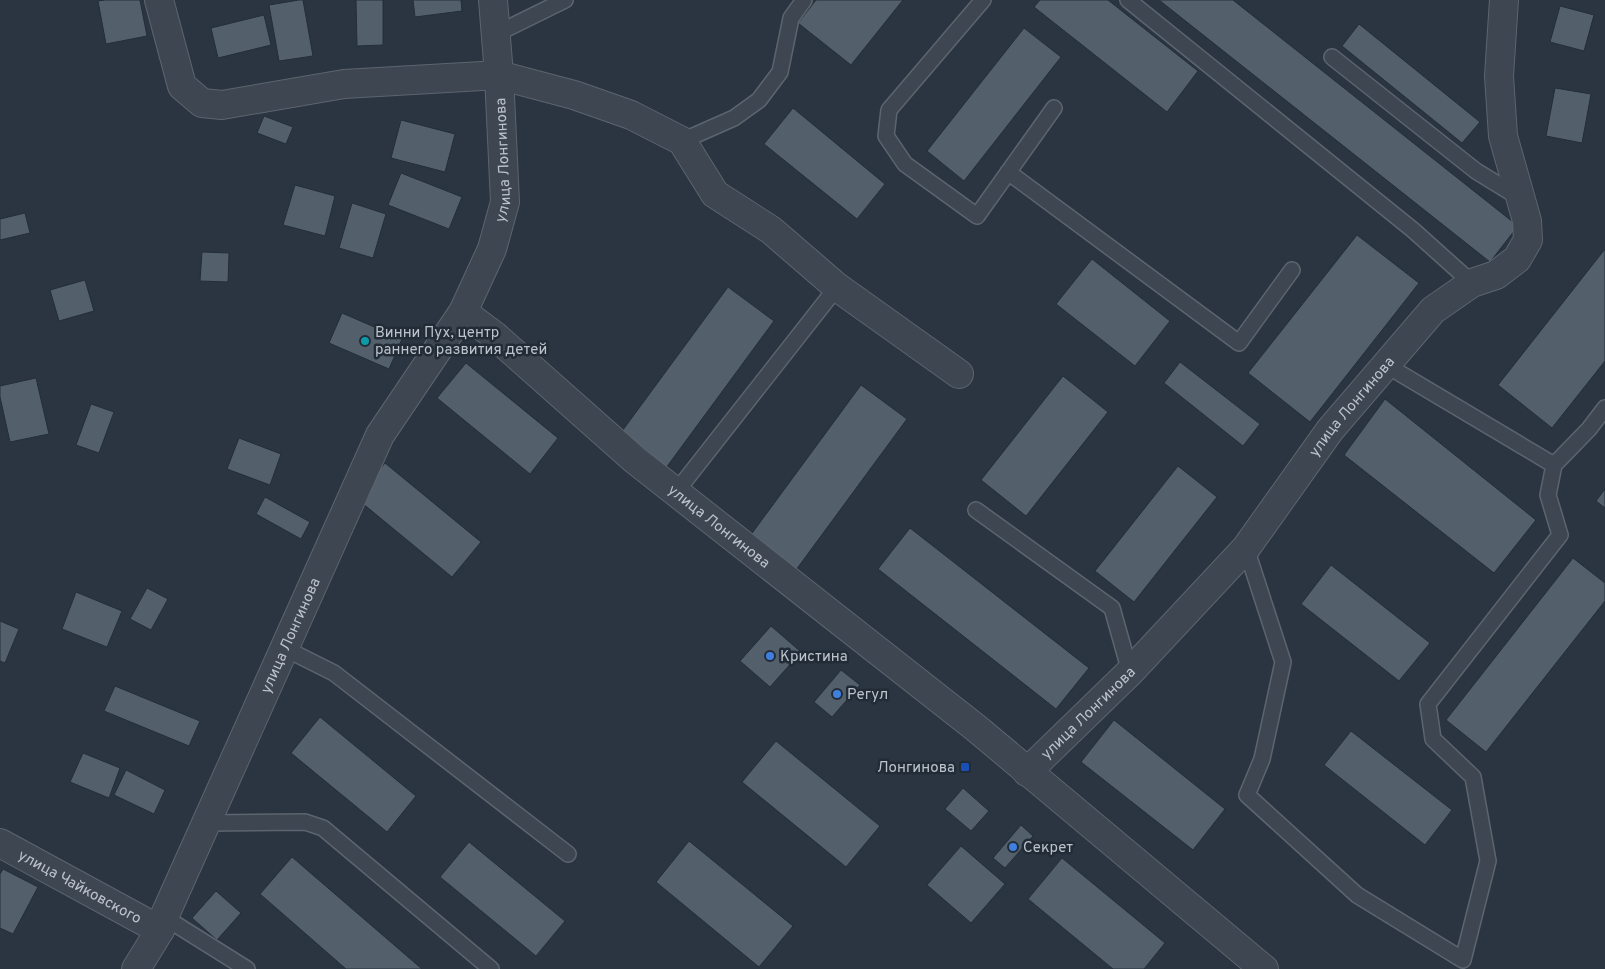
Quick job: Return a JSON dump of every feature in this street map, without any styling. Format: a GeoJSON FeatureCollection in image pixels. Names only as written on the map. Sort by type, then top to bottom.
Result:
{"type":"FeatureCollection","features":[{"type":"Feature","properties":{"kind":"street"},"geometry":{"type":"LineString","coordinates":[[159,0],[182,86],[202,104],[222,105],[344,84],[499,74],[574,95],[631,115],[682,141],[715,194],[771,230],[837,287],[959,374]]}},
{"type":"Feature","properties":{"kind":"street","name":"улица Лонгинова"},"geometry":{"type":"LineString","coordinates":[[136,969],[162,923],[380,435],[463,312],[492,249],[506,202],[494,0]]}},
{"type":"Feature","properties":{"kind":"street","name":"улица Лонгинова"},"geometry":{"type":"LineString","coordinates":[[1027,772],[1130,672],[1246,548],[1330,430],[1433,310],[1472,283],[1496,275],[1517,259],[1528,240],[1527,221],[1503,136],[1500,76],[1504,0]]}},
{"type":"Feature","properties":{"kind":"street","name":"улица Лонгинова"},"geometry":{"type":"LineString","coordinates":[[463,312],[495,336],[635,460],[968,722],[1264,969]]}},
{"type":"Feature","properties":{"kind":"street","name":"улица Чайковского"},"geometry":{"type":"LineString","coordinates":[[0,843],[162,923]]}},
{"type":"Feature","properties":{"kind":"lane"},"geometry":{"type":"LineString","coordinates":[[496,34],[565,0]]}},
{"type":"Feature","properties":{"kind":"lane"},"geometry":{"type":"LineString","coordinates":[[682,141],[734,118],[759,100],[780,72],[792,18],[804,0]]}},
{"type":"Feature","properties":{"kind":"lane"},"geometry":{"type":"LineString","coordinates":[[983,0],[889,110],[886,136],[905,164],[977,216],[1054,108]]}},
{"type":"Feature","properties":{"kind":"lane"},"geometry":{"type":"LineString","coordinates":[[1128,0],[1413,230],[1472,283]]}},
{"type":"Feature","properties":{"kind":"lane"},"geometry":{"type":"LineString","coordinates":[[1332,57],[1476,171],[1521,199]]}},
{"type":"Feature","properties":{"kind":"lane"},"geometry":{"type":"LineString","coordinates":[[1008,172],[1239,343],[1292,270]]}},
{"type":"Feature","properties":{"kind":"lane"},"geometry":{"type":"LineString","coordinates":[[676,492],[837,287]]}},
{"type":"Feature","properties":{"kind":"lane"},"geometry":{"type":"LineString","coordinates":[[1386,365],[1554,465]]}},
{"type":"Feature","properties":{"kind":"lane"},"geometry":{"type":"LineString","coordinates":[[1246,548],[1283,662],[1262,759],[1247,795],[1357,895],[1463,960],[1488,861],[1474,777],[1433,739],[1428,704],[1560,535],[1548,495],[1554,465],[1590,429],[1605,408]]}},
{"type":"Feature","properties":{"kind":"lane"},"geometry":{"type":"LineString","coordinates":[[976,510],[1112,608],[1130,672]]}},
{"type":"Feature","properties":{"kind":"lane"},"geometry":{"type":"LineString","coordinates":[[284,648],[334,673],[568,854]]}},
{"type":"Feature","properties":{"kind":"lane"},"geometry":{"type":"LineString","coordinates":[[206,823],[305,822],[323,828],[491,969]]}},
{"type":"Feature","properties":{"kind":"lane"},"geometry":{"type":"LineString","coordinates":[[162,923],[247,969]]}},
{"type":"Feature","properties":{"kind":"building"},"geometry":{"type":"Polygon","coordinates":[[[140,0],[147,36],[106,44],[98,1],[140,0]]]}},
{"type":"Feature","properties":{"kind":"building"},"geometry":{"type":"Polygon","coordinates":[[[303,0],[313,56],[279,61],[269,5],[303,0]]]}},
{"type":"Feature","properties":{"kind":"building"},"geometry":{"type":"Polygon","coordinates":[[[356,0],[383,0],[383,45],[357,46],[356,0]]]}},
{"type":"Feature","properties":{"kind":"building"},"geometry":{"type":"Polygon","coordinates":[[[413,0],[461,0],[462,11],[415,17],[413,0]]]}},
{"type":"Feature","properties":{"kind":"building"},"geometry":{"type":"Polygon","coordinates":[[[816,0],[903,0],[851,65],[798,23],[816,0]]]}},
{"type":"Feature","properties":{"kind":"building"},"geometry":{"type":"Polygon","coordinates":[[[1040,0],[1108,0],[1198,71],[1167,112],[1034,7],[1040,0]]]}},
{"type":"Feature","properties":{"kind":"building"},"geometry":{"type":"Polygon","coordinates":[[[1159,0],[1233,0],[1518,226],[1490,262],[1159,0]]]}},
{"type":"Feature","properties":{"kind":"building"},"geometry":{"type":"Polygon","coordinates":[[[1560,6],[1594,15],[1584,51],[1550,42],[1560,6]]]}},
{"type":"Feature","properties":{"kind":"building"},"geometry":{"type":"Polygon","coordinates":[[[264,15],[271,45],[218,58],[211,28],[264,15]]]}},
{"type":"Feature","properties":{"kind":"building"},"geometry":{"type":"Polygon","coordinates":[[[1359,24],[1480,122],[1462,143],[1342,46],[1359,24]]]}},
{"type":"Feature","properties":{"kind":"building"},"geometry":{"type":"Polygon","coordinates":[[[1024,28],[1061,57],[964,181],[927,151],[1024,28]]]}},
{"type":"Feature","properties":{"kind":"building"},"geometry":{"type":"Polygon","coordinates":[[[1555,88],[1591,94],[1582,143],[1546,136],[1555,88]]]}},
{"type":"Feature","properties":{"kind":"building"},"geometry":{"type":"Polygon","coordinates":[[[793,108],[885,184],[857,219],[764,144],[793,108]]]}},
{"type":"Feature","properties":{"kind":"building"},"geometry":{"type":"Polygon","coordinates":[[[264,116],[293,127],[286,144],[257,133],[264,116]]]}},
{"type":"Feature","properties":{"kind":"building"},"geometry":{"type":"Polygon","coordinates":[[[401,120],[455,134],[445,172],[391,158],[401,120]]]}},
{"type":"Feature","properties":{"kind":"building"},"geometry":{"type":"Polygon","coordinates":[[[401,173],[462,197],[449,229],[388,205],[401,173]]]}},
{"type":"Feature","properties":{"kind":"building"},"geometry":{"type":"Polygon","coordinates":[[[295,185],[335,196],[325,236],[283,225],[295,185]]]}},
{"type":"Feature","properties":{"kind":"building"},"geometry":{"type":"Polygon","coordinates":[[[352,203],[386,214],[373,258],[339,248],[352,203]]]}},
{"type":"Feature","properties":{"kind":"building"},"geometry":{"type":"Polygon","coordinates":[[[25,213],[30,233],[0,240],[0,219],[25,213]]]}},
{"type":"Feature","properties":{"kind":"building"},"geometry":{"type":"Polygon","coordinates":[[[1357,235],[1419,283],[1310,422],[1248,373],[1357,235]]]}},
{"type":"Feature","properties":{"kind":"building"},"geometry":{"type":"Polygon","coordinates":[[[1605,249],[1605,361],[1552,428],[1498,385],[1605,249]]]}},
{"type":"Feature","properties":{"kind":"building"},"geometry":{"type":"Polygon","coordinates":[[[202,252],[229,253],[228,282],[200,281],[202,252]]]}},
{"type":"Feature","properties":{"kind":"building"},"geometry":{"type":"Polygon","coordinates":[[[1092,259],[1170,321],[1135,366],[1056,304],[1092,259]]]}},
{"type":"Feature","properties":{"kind":"building"},"geometry":{"type":"Polygon","coordinates":[[[85,280],[94,311],[59,321],[50,290],[85,280]]]}},
{"type":"Feature","properties":{"kind":"building"},"geometry":{"type":"Polygon","coordinates":[[[728,287],[774,321],[663,472],[617,438],[728,287]]]}},
{"type":"Feature","properties":{"kind":"building","name":"Винни Пух, центр раннего развития детей"},"geometry":{"type":"Polygon","coordinates":[[[342,313],[402,339],[389,369],[329,343],[342,313]]]}},
{"type":"Feature","properties":{"kind":"building"},"geometry":{"type":"Polygon","coordinates":[[[1180,362],[1260,424],[1243,446],[1164,383],[1180,362]]]}},
{"type":"Feature","properties":{"kind":"building"},"geometry":{"type":"Polygon","coordinates":[[[466,363],[558,438],[530,474],[437,398],[466,363]]]}},
{"type":"Feature","properties":{"kind":"building"},"geometry":{"type":"Polygon","coordinates":[[[1063,376],[1108,412],[1026,516],[981,480],[1063,376]]]}},
{"type":"Feature","properties":{"kind":"building"},"geometry":{"type":"Polygon","coordinates":[[[36,378],[49,434],[10,442],[0,397],[0,386],[36,378]]]}},
{"type":"Feature","properties":{"kind":"building"},"geometry":{"type":"Polygon","coordinates":[[[861,385],[907,419],[796,570],[750,536],[861,385]]]}},
{"type":"Feature","properties":{"kind":"building"},"geometry":{"type":"Polygon","coordinates":[[[1385,399],[1536,520],[1494,573],[1344,455],[1385,399]]]}},
{"type":"Feature","properties":{"kind":"building"},"geometry":{"type":"Polygon","coordinates":[[[91,404],[114,412],[99,453],[76,445],[91,404]]]}},
{"type":"Feature","properties":{"kind":"building"},"geometry":{"type":"Polygon","coordinates":[[[239,438],[281,454],[270,485],[227,469],[239,438]]]}},
{"type":"Feature","properties":{"kind":"building"},"geometry":{"type":"Polygon","coordinates":[[[385,463],[481,542],[452,577],[356,498],[385,463]]]}},
{"type":"Feature","properties":{"kind":"building"},"geometry":{"type":"Polygon","coordinates":[[[1178,466],[1217,497],[1134,602],[1095,571],[1178,466]]]}},
{"type":"Feature","properties":{"kind":"building"},"geometry":{"type":"Polygon","coordinates":[[[1605,489],[1605,508],[1596,501],[1605,489]]]}},
{"type":"Feature","properties":{"kind":"building"},"geometry":{"type":"Polygon","coordinates":[[[265,497],[310,522],[301,539],[256,514],[265,497]]]}},
{"type":"Feature","properties":{"kind":"building"},"geometry":{"type":"Polygon","coordinates":[[[910,528],[1089,668],[1056,709],[878,569],[910,528]]]}},
{"type":"Feature","properties":{"kind":"building"},"geometry":{"type":"Polygon","coordinates":[[[1573,558],[1605,583],[1605,601],[1486,752],[1446,720],[1573,558]]]}},
{"type":"Feature","properties":{"kind":"building"},"geometry":{"type":"Polygon","coordinates":[[[1331,565],[1430,643],[1399,681],[1301,604],[1331,565]]]}},
{"type":"Feature","properties":{"kind":"building"},"geometry":{"type":"Polygon","coordinates":[[[147,588],[168,599],[151,630],[130,619],[147,588]]]}},
{"type":"Feature","properties":{"kind":"building"},"geometry":{"type":"Polygon","coordinates":[[[76,592],[122,611],[107,647],[62,629],[76,592]]]}},
{"type":"Feature","properties":{"kind":"building"},"geometry":{"type":"Polygon","coordinates":[[[0,621],[19,629],[5,663],[0,661],[0,621]]]}},
{"type":"Feature","properties":{"kind":"building","name":"Кристина"},"geometry":{"type":"Polygon","coordinates":[[[771,626],[801,652],[770,687],[740,661],[771,626]]]}},
{"type":"Feature","properties":{"kind":"building","name":"Регул"},"geometry":{"type":"Polygon","coordinates":[[[841,670],[860,685],[832,717],[814,702],[841,670]]]}},
{"type":"Feature","properties":{"kind":"building"},"geometry":{"type":"Polygon","coordinates":[[[115,686],[200,721],[189,746],[104,711],[115,686]]]}},
{"type":"Feature","properties":{"kind":"building"},"geometry":{"type":"Polygon","coordinates":[[[320,717],[416,796],[387,832],[291,753],[320,717]]]}},
{"type":"Feature","properties":{"kind":"building"},"geometry":{"type":"Polygon","coordinates":[[[1114,720],[1225,809],[1193,850],[1081,762],[1114,720]]]}},
{"type":"Feature","properties":{"kind":"building"},"geometry":{"type":"Polygon","coordinates":[[[1351,731],[1452,810],[1425,845],[1324,765],[1351,731]]]}},
{"type":"Feature","properties":{"kind":"building"},"geometry":{"type":"Polygon","coordinates":[[[776,741],[880,826],[846,867],[742,782],[776,741]]]}},
{"type":"Feature","properties":{"kind":"building"},"geometry":{"type":"Polygon","coordinates":[[[83,753],[120,768],[109,798],[70,782],[83,753]]]}},
{"type":"Feature","properties":{"kind":"building"},"geometry":{"type":"Polygon","coordinates":[[[126,770],[165,790],[154,814],[114,795],[126,770]]]}},
{"type":"Feature","properties":{"kind":"building"},"geometry":{"type":"Polygon","coordinates":[[[963,788],[989,811],[971,831],[945,809],[963,788]]]}},
{"type":"Feature","properties":{"kind":"building","name":"Секрет"},"geometry":{"type":"Polygon","coordinates":[[[1021,825],[1033,836],[1005,868],[993,858],[1021,825]]]}},
{"type":"Feature","properties":{"kind":"building"},"geometry":{"type":"Polygon","coordinates":[[[689,841],[793,926],[759,967],[656,882],[689,841]]]}},
{"type":"Feature","properties":{"kind":"building"},"geometry":{"type":"Polygon","coordinates":[[[469,842],[565,921],[536,956],[440,877],[469,842]]]}},
{"type":"Feature","properties":{"kind":"building"},"geometry":{"type":"Polygon","coordinates":[[[961,846],[1005,884],[971,923],[927,885],[961,846]]]}},
{"type":"Feature","properties":{"kind":"building"},"geometry":{"type":"Polygon","coordinates":[[[292,857],[422,969],[346,969],[260,894],[292,857]]]}},
{"type":"Feature","properties":{"kind":"building"},"geometry":{"type":"Polygon","coordinates":[[[1062,858],[1165,943],[1144,969],[1113,969],[1028,899],[1062,858]]]}},
{"type":"Feature","properties":{"kind":"building"},"geometry":{"type":"Polygon","coordinates":[[[3,869],[38,887],[13,934],[0,928],[0,874],[3,869]]]}},
{"type":"Feature","properties":{"kind":"building"},"geometry":{"type":"Polygon","coordinates":[[[216,891],[241,913],[217,940],[192,918],[216,891]]]}},
{"type":"Feature","properties":{"kind":"place","name":"Винни Пух, центр раннего развития детей"},"geometry":{"type":"Point","coordinates":[365,341]}},
{"type":"Feature","properties":{"kind":"place","name":"Кристина"},"geometry":{"type":"Point","coordinates":[770,656]}},
{"type":"Feature","properties":{"kind":"place","name":"Регул"},"geometry":{"type":"Point","coordinates":[837,694]}},
{"type":"Feature","properties":{"kind":"place","name":"Лонгинова"},"geometry":{"type":"Point","coordinates":[965,767]}},
{"type":"Feature","properties":{"kind":"place","name":"Секрет"},"geometry":{"type":"Point","coordinates":[1013,847]}}]}
